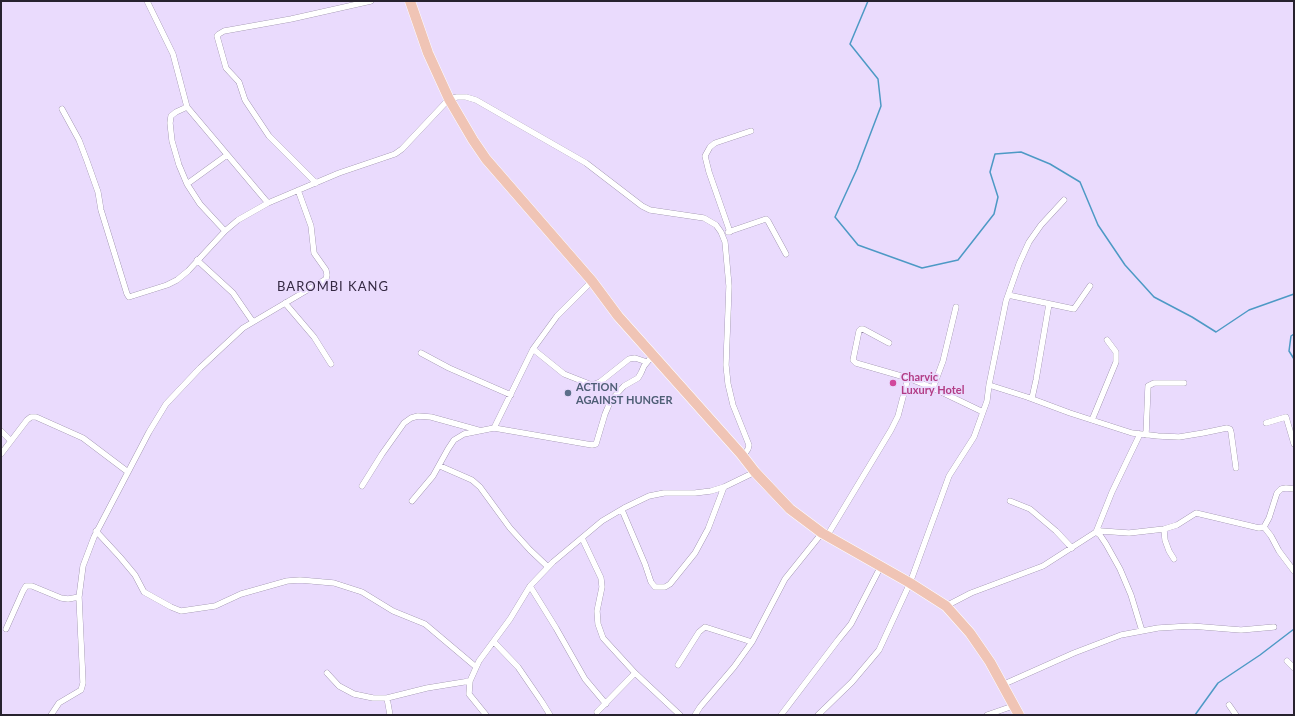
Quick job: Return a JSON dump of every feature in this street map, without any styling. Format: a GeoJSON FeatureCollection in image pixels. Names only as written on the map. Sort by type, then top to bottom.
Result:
{"type":"FeatureCollection","features":[{"type":"Feature","properties":{"kind":"highway"},"geometry":{"type":"LineString","coordinates":[[410,1],[428,53],[449,100],[486,159],[592,281],[650,358],[741,454],[755,472],[790,509],[825,534],[910,583],[946,606],[974,638],[990,662],[1019,715]]}},
{"type":"Feature","properties":{"kind":"street"},"geometry":{"type":"LineString","coordinates":[[147,1],[173,54],[187,107],[268,203]]}},
{"type":"Feature","properties":{"kind":"street"},"geometry":{"type":"LineString","coordinates":[[316,183],[269,136],[245,100],[239,82],[226,68],[217,36],[224,31],[291,19],[371,1]]}},
{"type":"Feature","properties":{"kind":"street"},"geometry":{"type":"LineString","coordinates":[[62,109],[79,140],[87,161],[98,192],[102,210],[129,297],[167,285],[188,271],[225,231],[238,220],[268,203],[339,173],[399,151],[449,100],[457,97],[466,97],[483,104],[586,163],[642,206],[650,210],[704,218],[716,225],[725,242],[729,286],[726,365],[728,384],[733,405],[749,445],[746,452],[741,454]]}},
{"type":"Feature","properties":{"kind":"street"},"geometry":{"type":"LineString","coordinates":[[187,107],[171,116],[170,123],[172,141],[179,165],[187,184],[200,204],[225,231]]}},
{"type":"Feature","properties":{"kind":"street"},"geometry":{"type":"LineString","coordinates":[[730,232],[705,156],[710,147],[715,143],[751,131]]}},
{"type":"Feature","properties":{"kind":"street"},"geometry":{"type":"LineString","coordinates":[[187,184],[227,155]]}},
{"type":"Feature","properties":{"kind":"street"},"geometry":{"type":"LineString","coordinates":[[51,715],[59,703],[81,690],[79,597],[83,566],[96,532],[149,432],[166,404],[200,368],[242,328],[326,279],[326,270],[314,253],[311,226],[298,190]]}},
{"type":"Feature","properties":{"kind":"street"},"geometry":{"type":"LineString","coordinates":[[818,715],[852,682],[879,650],[910,583],[949,476],[962,458],[974,437],[987,401],[1008,295],[1019,264],[1029,242],[1041,225],[1064,200]]}},
{"type":"Feature","properties":{"kind":"street"},"geometry":{"type":"LineString","coordinates":[[721,232],[730,232],[766,219],[786,254]]}},
{"type":"Feature","properties":{"kind":"street"},"geometry":{"type":"LineString","coordinates":[[197,260],[233,293],[253,322]]}},
{"type":"Feature","properties":{"kind":"street"},"geometry":{"type":"LineString","coordinates":[[494,428],[533,349],[556,316],[592,281]]}},
{"type":"Feature","properties":{"kind":"street"},"geometry":{"type":"LineString","coordinates":[[1008,295],[1074,309],[1090,286]]}},
{"type":"Feature","properties":{"kind":"street"},"geometry":{"type":"LineString","coordinates":[[285,303],[314,336],[331,364]]}},
{"type":"Feature","properties":{"kind":"street"},"geometry":{"type":"LineString","coordinates":[[1032,398],[1049,304]]}},
{"type":"Feature","properties":{"kind":"street"},"geometry":{"type":"LineString","coordinates":[[933,388],[943,360],[956,307]]}},
{"type":"Feature","properties":{"kind":"street"},"geometry":{"type":"LineString","coordinates":[[889,343],[864,329],[861,329],[859,331],[853,360],[856,363],[908,378],[933,388],[983,412]]}},
{"type":"Feature","properties":{"kind":"street"},"geometry":{"type":"LineString","coordinates":[[1092,420],[1116,362],[1116,352],[1107,340]]}},
{"type":"Feature","properties":{"kind":"street"},"geometry":{"type":"LineString","coordinates":[[533,349],[564,374],[592,385],[600,382],[629,359],[650,358]]}},
{"type":"Feature","properties":{"kind":"street"},"geometry":{"type":"LineString","coordinates":[[421,353],[449,368],[511,395]]}},
{"type":"Feature","properties":{"kind":"street"},"geometry":{"type":"LineString","coordinates":[[412,500],[440,466],[454,440],[464,434],[494,428],[592,445],[596,444],[611,400],[624,386],[638,378],[650,358]]}},
{"type":"Feature","properties":{"kind":"street"},"geometry":{"type":"LineString","coordinates":[[695,715],[752,642],[785,579],[825,534],[891,430],[898,416],[908,378]]}},
{"type":"Feature","properties":{"kind":"street"},"geometry":{"type":"LineString","coordinates":[[1096,532],[1112,492],[1143,434],[1148,386],[1154,383],[1184,384]]}},
{"type":"Feature","properties":{"kind":"street"},"geometry":{"type":"LineString","coordinates":[[989,385],[1032,398],[1070,413],[1132,433],[1179,437],[1228,428],[1231,432],[1236,468]]}},
{"type":"Feature","properties":{"kind":"street"},"geometry":{"type":"LineString","coordinates":[[362,486],[404,423],[411,418],[418,416],[431,417],[480,430]]}},
{"type":"Feature","properties":{"kind":"street"},"geometry":{"type":"LineString","coordinates":[[1,454],[10,440],[27,420],[31,417],[36,417],[83,438],[128,472]]}},
{"type":"Feature","properties":{"kind":"street"},"geometry":{"type":"LineString","coordinates":[[1266,423],[1286,417],[1294,444]]}},
{"type":"Feature","properties":{"kind":"street"},"geometry":{"type":"LineString","coordinates":[[1,431],[10,440]]}},
{"type":"Feature","properties":{"kind":"street"},"geometry":{"type":"LineString","coordinates":[[440,466],[472,480],[480,487],[510,528],[548,567]]}},
{"type":"Feature","properties":{"kind":"street"},"geometry":{"type":"LineString","coordinates":[[486,715],[470,694],[470,681],[479,661],[494,642],[530,586],[548,567],[602,522],[649,496],[664,493],[695,493],[711,491],[724,487],[755,472]]}},
{"type":"Feature","properties":{"kind":"street"},"geometry":{"type":"LineString","coordinates":[[622,510],[651,582],[655,587],[665,587],[670,584],[695,553],[708,529],[724,487]]}},
{"type":"Feature","properties":{"kind":"street"},"geometry":{"type":"LineString","coordinates":[[1264,527],[1277,493],[1281,489],[1294,489]]}},
{"type":"Feature","properties":{"kind":"street"},"geometry":{"type":"LineString","coordinates":[[1010,501],[1030,509],[1052,527],[1072,548]]}},
{"type":"Feature","properties":{"kind":"street"},"geometry":{"type":"LineString","coordinates":[[946,606],[971,593],[1043,566],[1096,532],[1128,533],[1164,529],[1177,525],[1196,513],[1259,528],[1264,527]]}},
{"type":"Feature","properties":{"kind":"street"},"geometry":{"type":"LineString","coordinates":[[1264,527],[1294,571]]}},
{"type":"Feature","properties":{"kind":"street"},"geometry":{"type":"LineString","coordinates":[[1164,529],[1165,540],[1174,559]]}},
{"type":"Feature","properties":{"kind":"street"},"geometry":{"type":"LineString","coordinates":[[96,532],[120,556],[135,575],[144,592],[181,611],[215,606],[241,594],[286,581],[300,580],[334,583],[362,592],[393,611],[425,624],[476,667]]}},
{"type":"Feature","properties":{"kind":"street"},"geometry":{"type":"LineString","coordinates":[[1096,532],[1106,544],[1120,569],[1131,595],[1142,631]]}},
{"type":"Feature","properties":{"kind":"street"},"geometry":{"type":"LineString","coordinates":[[582,538],[601,578],[602,587],[597,611],[598,624],[603,638],[635,674],[680,715]]}},
{"type":"Feature","properties":{"kind":"street"},"geometry":{"type":"LineString","coordinates":[[781,715],[851,624],[881,566]]}},
{"type":"Feature","properties":{"kind":"street"},"geometry":{"type":"LineString","coordinates":[[6,629],[26,586],[32,586],[61,598],[68,599],[79,597]]}},
{"type":"Feature","properties":{"kind":"street"},"geometry":{"type":"LineString","coordinates":[[530,586],[585,679],[606,704]]}},
{"type":"Feature","properties":{"kind":"street"},"geometry":{"type":"LineString","coordinates":[[1002,685],[1121,634],[1158,628],[1191,626],[1241,630],[1274,627]]}},
{"type":"Feature","properties":{"kind":"street"},"geometry":{"type":"LineString","coordinates":[[678,665],[699,632],[706,627],[752,642]]}},
{"type":"Feature","properties":{"kind":"street"},"geometry":{"type":"LineString","coordinates":[[494,642],[518,667],[550,715]]}},
{"type":"Feature","properties":{"kind":"street"},"geometry":{"type":"LineString","coordinates":[[1287,661],[1294,668]]}},
{"type":"Feature","properties":{"kind":"street"},"geometry":{"type":"LineString","coordinates":[[327,673],[339,686],[354,694],[374,698],[387,698],[427,688],[470,681]]}},
{"type":"Feature","properties":{"kind":"street"},"geometry":{"type":"LineString","coordinates":[[597,714],[635,674]]}},
{"type":"Feature","properties":{"kind":"street"},"geometry":{"type":"LineString","coordinates":[[387,698],[390,715]]}},
{"type":"Feature","properties":{"kind":"street"},"geometry":{"type":"LineString","coordinates":[[1229,705],[1236,715]]}},
{"type":"Feature","properties":{"kind":"street"},"geometry":{"type":"LineString","coordinates":[[987,715],[1014,706]]}},
{"type":"Feature","properties":{"kind":"waterway"},"geometry":{"type":"LineString","coordinates":[[868,1],[850,44],[878,79],[881,106],[857,169],[835,217],[858,245],[922,268],[958,260],[994,214],[998,197],[990,172],[995,154],[1021,152],[1050,164],[1080,182],[1098,225],[1125,265],[1154,297],[1192,317],[1216,332],[1249,310],[1294,294]]}},
{"type":"Feature","properties":{"kind":"waterway"},"geometry":{"type":"LineString","coordinates":[[1294,334],[1291,336],[1289,351],[1294,359]]}},
{"type":"Feature","properties":{"kind":"waterway"},"geometry":{"type":"LineString","coordinates":[[1195,715],[1218,683],[1260,655],[1294,629]]}},
{"type":"Feature","properties":{"kind":"place","name":"Charvic Luxury Hotel"},"geometry":{"type":"Point","coordinates":[893,383]}},
{"type":"Feature","properties":{"kind":"place","name":"ACTION AGAINST HUNGER"},"geometry":{"type":"Point","coordinates":[568,393]}},
{"type":"Feature","properties":{"kind":"district","name":"BAROMBI KANG"},"geometry":{"type":"Point","coordinates":[333,287]}}]}
